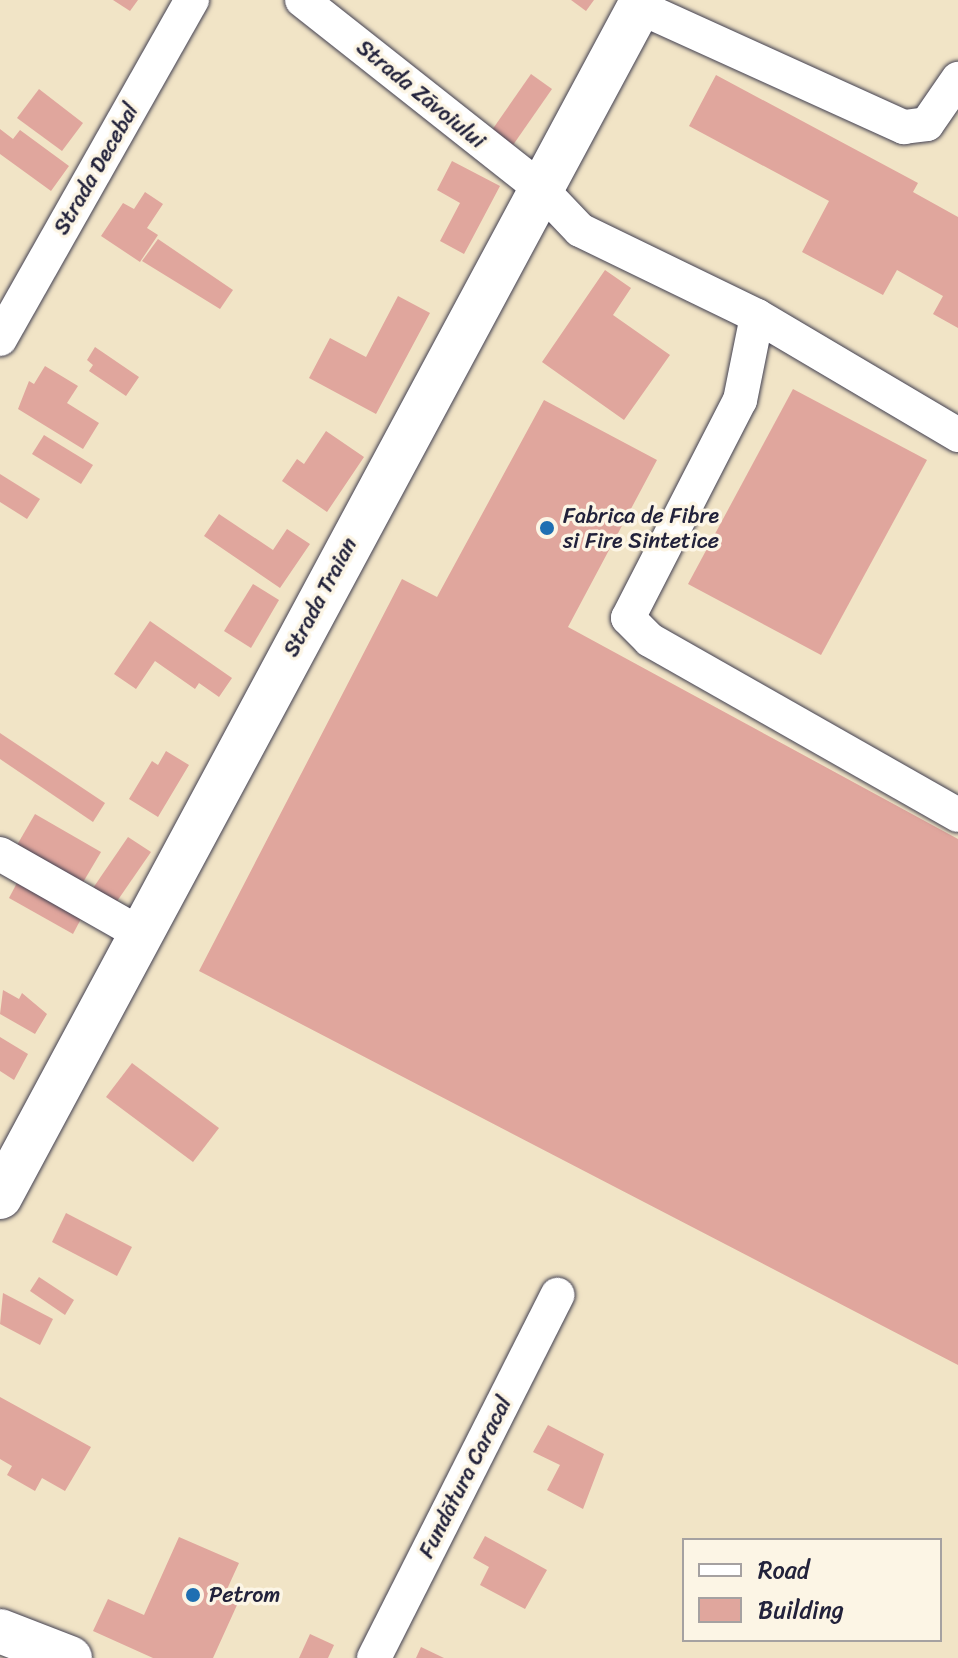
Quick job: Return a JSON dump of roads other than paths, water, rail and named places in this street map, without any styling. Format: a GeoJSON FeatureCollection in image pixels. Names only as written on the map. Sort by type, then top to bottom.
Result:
{"type":"FeatureCollection","features":[{"type":"Feature","properties":{"kind":"main road","name":"Strada Traian"},"geometry":{"type":"LineString","coordinates":[[0,1197],[139,933],[641,4]]}},
{"type":"Feature","properties":{"kind":"main road"},"geometry":{"type":"LineString","coordinates":[[0,1631],[70,1658]]}},
{"type":"Feature","properties":{"kind":"street","name":"Strada Decebal"},"geometry":{"type":"LineString","coordinates":[[0,339],[192,0]]}},
{"type":"Feature","properties":{"kind":"street","name":"Strada Zăvoiului"},"geometry":{"type":"LineString","coordinates":[[302,0],[540,188],[580,230],[757,316],[958,435]]}},
{"type":"Feature","properties":{"kind":"street"},"geometry":{"type":"LineString","coordinates":[[641,4],[904,127],[927,124],[958,79]]}},
{"type":"Feature","properties":{"kind":"street"},"geometry":{"type":"LineString","coordinates":[[757,316],[740,400],[628,618],[650,640],[958,815]]}},
{"type":"Feature","properties":{"kind":"street"},"geometry":{"type":"LineString","coordinates":[[0,854],[139,933]]}},
{"type":"Feature","properties":{"kind":"street","name":"Fundătura Caracal"},"geometry":{"type":"LineString","coordinates":[[374,1658],[557,1295]]}},
{"type":"Feature","properties":{"kind":"place","name":"Fabrica de Fibre si Fire Sintetice"},"geometry":{"type":"Point","coordinates":[547,528]}},
{"type":"Feature","properties":{"kind":"place","name":"Petrom"},"geometry":{"type":"Point","coordinates":[193,1595]}}]}
